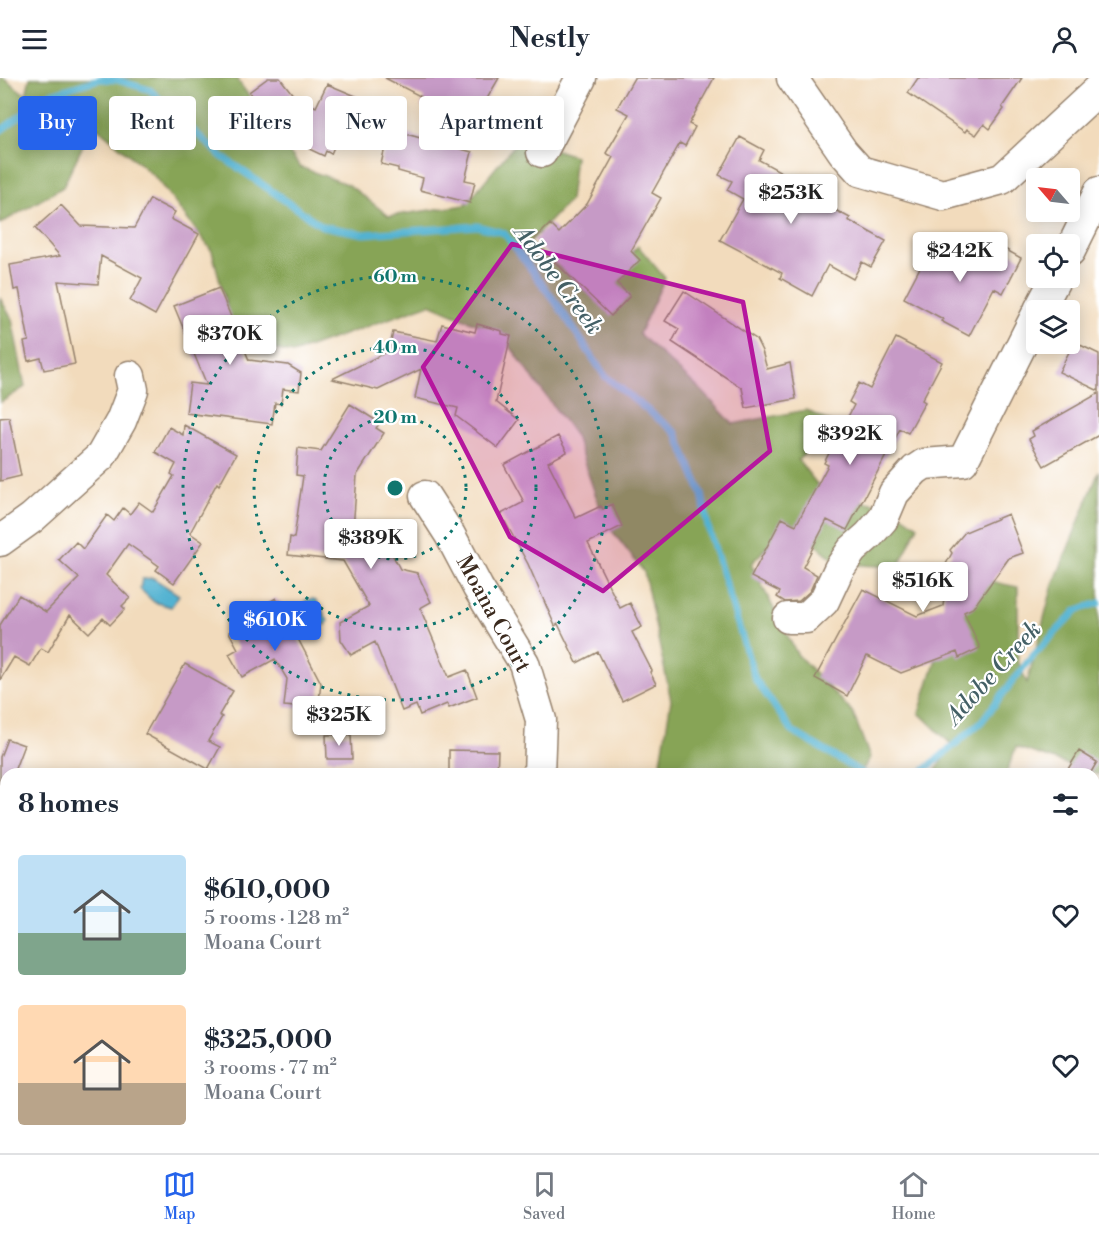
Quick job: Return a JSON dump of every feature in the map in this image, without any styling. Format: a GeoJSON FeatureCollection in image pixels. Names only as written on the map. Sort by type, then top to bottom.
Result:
{"type":"FeatureCollection","features":[{"type":"Feature","properties":{"kind":"street"},"geometry":{"type":"LineString","coordinates":[[542,152],[581,78]]}},
{"type":"Feature","properties":{"kind":"street"},"geometry":{"type":"LineString","coordinates":[[792,78],[843,152],[860,171],[943,195],[1002,179],[1099,89]]}},
{"type":"Feature","properties":{"kind":"street"},"geometry":{"type":"LineString","coordinates":[[1078,234],[1099,192]]}},
{"type":"Feature","properties":{"kind":"street"},"geometry":{"type":"LineString","coordinates":[[788,618],[806,618],[824,601],[839,569],[852,550],[883,519],[894,493],[915,470],[924,464],[963,461],[1026,336]]}},
{"type":"Feature","properties":{"kind":"street"},"geometry":{"type":"LineString","coordinates":[[0,541],[32,518],[101,456],[121,422],[133,390],[130,376]]}},
{"type":"Feature","properties":{"kind":"street","name":"Moana Court"},"geometry":{"type":"LineString","coordinates":[[425,496],[524,663],[541,720],[539,768]]}},
{"type":"Feature","properties":{"kind":"highlighted area"},"geometry":{"type":"Polygon","coordinates":[[[512,244],[743,302],[770,451],[603,591],[510,537],[423,367],[512,244]]]}},
{"type":"Feature","properties":{"kind":"green space"},"geometry":{"type":"Polygon","coordinates":[[[0,78],[4,78],[26,95],[30,78],[236,78],[249,96],[208,96],[208,150],[288,150],[300,167],[349,185],[389,216],[465,205],[510,150],[557,150],[575,156],[570,200],[529,243],[591,293],[638,246],[665,278],[639,334],[704,393],[733,424],[806,410],[836,425],[798,460],[824,493],[890,507],[918,526],[898,567],[839,564],[790,522],[751,564],[797,654],[853,713],[870,758],[864,768],[660,768],[671,700],[644,572],[605,522],[575,436],[502,335],[430,304],[293,353],[236,342],[212,251],[155,177],[123,150],[196,150],[196,96],[109,96],[109,138],[97,127],[97,96],[18,96],[18,150],[81,150],[63,187],[0,224],[0,78]]]}},
{"type":"Feature","properties":{"kind":"green space"},"geometry":{"type":"Polygon","coordinates":[[[0,298],[12,319],[25,387],[0,403],[0,298]]]}},
{"type":"Feature","properties":{"kind":"green space"},"geometry":{"type":"Polygon","coordinates":[[[1099,471],[1099,768],[1078,768],[1016,747],[1008,768],[937,768],[951,744],[919,713],[935,662],[979,579],[1018,587],[1018,661],[1027,683],[1052,588],[1099,471]]]}},
{"type":"Feature","properties":{"kind":"water"},"geometry":{"type":"Polygon","coordinates":[[[153,578],[179,595],[171,607],[154,602],[140,589],[142,579],[153,578]]]}},
{"type":"Feature","properties":{"kind":"water"},"geometry":{"type":"Polygon","coordinates":[[[306,600],[316,600],[328,621],[326,625],[322,623],[319,625],[317,630],[311,630],[301,610],[306,600]]]}},
{"type":"Feature","properties":{"kind":"building"},"geometry":{"type":"Polygon","coordinates":[[[268,78],[280,78],[294,96],[252,96],[249,92],[268,78]]]}},
{"type":"Feature","properties":{"kind":"building"},"geometry":{"type":"Polygon","coordinates":[[[385,78],[499,78],[489,96],[420,96],[385,78]]]}},
{"type":"Feature","properties":{"kind":"building"},"geometry":{"type":"Polygon","coordinates":[[[634,78],[714,78],[689,124],[695,127],[685,146],[680,143],[652,193],[661,198],[631,251],[640,260],[617,283],[630,296],[611,316],[533,241],[550,224],[559,233],[587,204],[613,157],[606,153],[629,114],[617,108],[634,78]]]}},
{"type":"Feature","properties":{"kind":"building"},"geometry":{"type":"Polygon","coordinates":[[[918,78],[1022,78],[990,129],[984,124],[976,135],[967,129],[965,132],[908,93],[918,78]]]}},
{"type":"Feature","properties":{"kind":"building"},"geometry":{"type":"Polygon","coordinates":[[[327,84],[356,96],[325,96],[325,150],[333,150],[331,154],[326,151],[324,156],[311,150],[313,106],[316,107],[327,84]]]}},
{"type":"Feature","properties":{"kind":"building"},"geometry":{"type":"Polygon","coordinates":[[[407,134],[419,138],[419,150],[472,152],[465,180],[475,182],[470,203],[420,190],[423,178],[381,164],[384,150],[407,150],[407,134]]]}},
{"type":"Feature","properties":{"kind":"building"},"geometry":{"type":"Polygon","coordinates":[[[740,137],[764,150],[759,160],[798,181],[794,188],[850,218],[848,220],[886,241],[871,267],[862,262],[853,279],[828,265],[812,296],[780,278],[782,273],[720,240],[743,199],[727,190],[732,181],[719,175],[740,137]]]}},
{"type":"Feature","properties":{"kind":"building"},"geometry":{"type":"Polygon","coordinates":[[[150,199],[175,212],[171,219],[199,234],[155,315],[130,301],[142,278],[101,256],[98,284],[58,281],[75,364],[44,370],[41,358],[28,361],[24,342],[29,341],[19,289],[14,290],[10,265],[60,256],[35,228],[61,205],[81,226],[134,228],[150,199]]]}},
{"type":"Feature","properties":{"kind":"building"},"geometry":{"type":"Polygon","coordinates":[[[936,237],[984,262],[994,243],[1021,258],[1003,293],[994,288],[969,336],[904,298],[936,237]]]}},
{"type":"Feature","properties":{"kind":"building"},"geometry":{"type":"Polygon","coordinates":[[[219,288],[249,360],[288,365],[301,373],[299,391],[283,389],[281,404],[275,403],[272,424],[186,413],[190,383],[207,385],[174,306],[219,288]]]}},
{"type":"Feature","properties":{"kind":"building"},"geometry":{"type":"Polygon","coordinates":[[[684,291],[756,339],[767,369],[790,363],[796,399],[746,408],[742,388],[672,342],[679,329],[665,321],[684,291]]]}},
{"type":"Feature","properties":{"kind":"building"},"geometry":{"type":"Polygon","coordinates":[[[442,324],[475,332],[477,324],[511,336],[496,402],[519,420],[498,448],[456,416],[458,408],[415,398],[421,369],[378,390],[332,379],[389,351],[393,332],[437,341],[442,324]]]}},
{"type":"Feature","properties":{"kind":"building"},"geometry":{"type":"Polygon","coordinates":[[[896,338],[942,362],[922,400],[925,402],[908,433],[900,429],[847,530],[827,520],[803,567],[817,575],[810,591],[799,601],[785,602],[777,597],[780,592],[751,577],[782,518],[796,525],[828,465],[824,463],[854,405],[849,402],[859,383],[870,389],[896,338]]]}},
{"type":"Feature","properties":{"kind":"building"},"geometry":{"type":"Polygon","coordinates":[[[1080,345],[1099,354],[1099,391],[1059,372],[1068,354],[1080,354],[1080,345]]]}},
{"type":"Feature","properties":{"kind":"building"},"geometry":{"type":"Polygon","coordinates":[[[1099,393],[1099,435],[1044,466],[1029,439],[1034,436],[1032,431],[1099,393]]]}},
{"type":"Feature","properties":{"kind":"building"},"geometry":{"type":"Polygon","coordinates":[[[350,404],[380,423],[376,428],[384,433],[357,475],[353,530],[368,521],[388,556],[392,554],[400,569],[417,573],[431,602],[420,608],[449,677],[467,670],[477,697],[449,708],[447,704],[420,715],[416,705],[402,711],[375,642],[351,655],[341,640],[340,622],[369,606],[343,561],[288,555],[290,537],[294,538],[303,476],[296,475],[298,448],[321,451],[350,404]]]}},
{"type":"Feature","properties":{"kind":"building"},"geometry":{"type":"Polygon","coordinates":[[[9,417],[21,476],[0,481],[0,418],[9,417]]]}},
{"type":"Feature","properties":{"kind":"building"},"geometry":{"type":"Polygon","coordinates":[[[184,425],[236,454],[219,485],[217,483],[190,533],[203,542],[174,583],[156,570],[159,566],[128,544],[106,575],[130,598],[122,606],[125,609],[110,625],[103,618],[89,633],[70,615],[48,652],[41,648],[30,666],[14,657],[0,680],[0,625],[19,595],[46,612],[79,578],[59,560],[76,542],[83,549],[107,515],[114,521],[123,508],[130,514],[139,502],[153,512],[174,476],[171,474],[176,464],[155,452],[169,427],[183,435],[184,425]]]}},
{"type":"Feature","properties":{"kind":"building"},"geometry":{"type":"Polygon","coordinates":[[[558,436],[567,452],[548,462],[576,518],[601,506],[603,509],[612,504],[622,526],[588,543],[620,608],[630,603],[642,627],[632,632],[652,671],[650,672],[656,684],[622,701],[598,652],[577,663],[558,624],[555,626],[528,564],[501,514],[524,502],[504,465],[558,436]]]}},
{"type":"Feature","properties":{"kind":"building"},"geometry":{"type":"Polygon","coordinates":[[[1008,514],[1023,553],[1009,558],[973,608],[964,612],[980,648],[959,658],[957,652],[901,673],[867,656],[847,696],[815,678],[863,589],[917,616],[943,606],[947,575],[941,573],[952,553],[950,550],[965,532],[1008,514]]]}},
{"type":"Feature","properties":{"kind":"building"},"geometry":{"type":"Polygon","coordinates":[[[276,598],[278,602],[280,601],[296,630],[294,631],[321,683],[318,709],[284,706],[287,679],[275,659],[242,677],[229,654],[238,649],[229,632],[239,626],[233,614],[250,605],[254,611],[276,598]]]}},
{"type":"Feature","properties":{"kind":"building"},"geometry":{"type":"Polygon","coordinates":[[[185,664],[233,691],[208,741],[220,747],[209,768],[145,734],[185,664]]]}},
{"type":"Feature","properties":{"kind":"building"},"geometry":{"type":"Polygon","coordinates":[[[351,734],[352,759],[327,759],[326,735],[351,734]]]}},
{"type":"Feature","properties":{"kind":"building"},"geometry":{"type":"Polygon","coordinates":[[[7,739],[24,745],[15,768],[0,768],[0,757],[7,739]]]}},
{"type":"Feature","properties":{"kind":"building"},"geometry":{"type":"Polygon","coordinates":[[[449,750],[498,751],[497,768],[449,768],[449,750]]]}},
{"type":"Feature","properties":{"kind":"building"},"geometry":{"type":"Polygon","coordinates":[[[1079,751],[1097,762],[1094,768],[1069,768],[1079,751]]]}},
{"type":"Feature","properties":{"kind":"waterway","name":"Adobe Creek"},"geometry":{"type":"LineString","coordinates":[[0,131],[50,94],[100,79],[117,80],[150,90],[221,156],[322,226],[364,234],[477,226],[504,233],[557,304],[605,376],[676,433],[702,494],[708,527],[755,679],[792,731],[854,768]]}},
{"type":"Feature","properties":{"kind":"waterway","name":"Adobe Creek"},"geometry":{"type":"LineString","coordinates":[[927,768],[981,722],[1030,659],[1077,610],[1099,603]]}}]}
